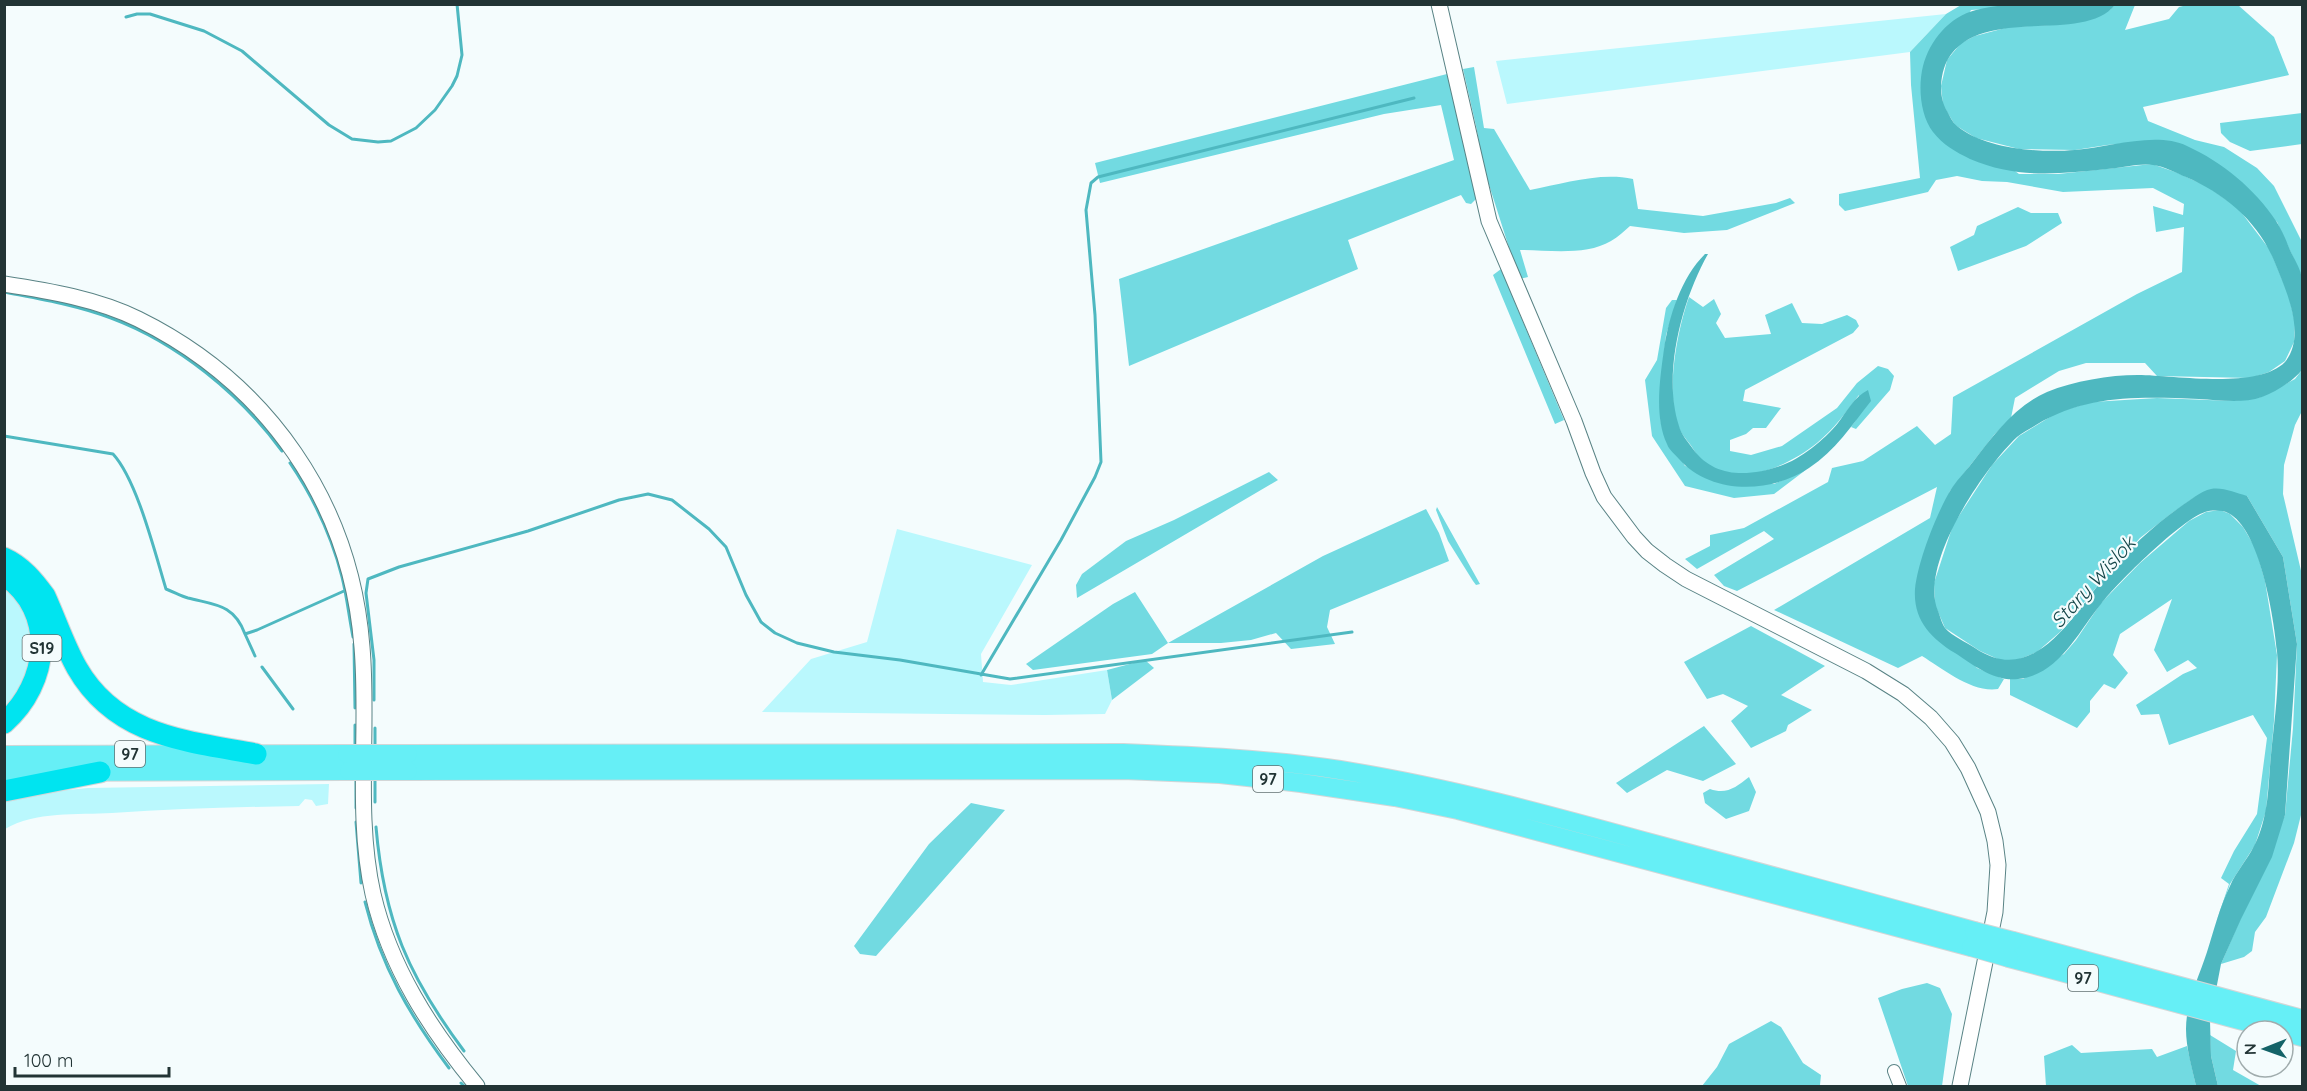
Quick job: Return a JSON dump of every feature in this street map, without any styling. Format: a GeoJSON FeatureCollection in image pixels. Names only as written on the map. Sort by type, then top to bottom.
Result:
{"type":"FeatureCollection","features":[{"type":"Feature","properties":{"kind":"highway"},"geometry":{"type":"LineString","coordinates":[[4,558],[24,570],[38,586],[49,604],[78,670],[95,693],[109,706],[134,723],[158,735],[256,754]]}},
{"type":"Feature","properties":{"kind":"highway","name":"S19"},"geometry":{"type":"LineString","coordinates":[[4,574],[19,587],[32,604],[40,627],[42,642],[41,663],[33,686],[20,707],[4,723]]}},
{"type":"Feature","properties":{"kind":"highway"},"geometry":{"type":"LineString","coordinates":[[4,791],[100,772]]}},
{"type":"Feature","properties":{"kind":"main road","name":"97"},"geometry":{"type":"LineString","coordinates":[[4,755],[256,754],[348,763]]}},
{"type":"Feature","properties":{"kind":"main road","name":"97"},"geometry":{"type":"LineString","coordinates":[[4,772],[100,772],[408,763],[1124,770],[1267,778],[1395,797],[1458,810],[2011,949],[2161,980],[2256,1019]]}},
{"type":"Feature","properties":{"kind":"main road","name":"97"},"geometry":{"type":"LineString","coordinates":[[2011,949],[2157,998],[2302,1020]]}},
{"type":"Feature","properties":{"kind":"street"},"geometry":{"type":"LineString","coordinates":[[1438,4],[1489,221],[1574,421],[1593,474],[1617,516],[1647,551],[1686,579],[1866,671],[1904,694],[1931,718],[1952,742],[1977,784],[1988,812],[1995,841],[1997,888],[1995,912],[1960,1086]]}},
{"type":"Feature","properties":{"kind":"street"},"geometry":{"type":"LineString","coordinates":[[4,284],[46,290],[93,302],[137,318],[200,355],[254,401],[289,444],[320,493],[339,538],[354,586],[360,618],[365,715],[366,848],[372,892],[394,959],[411,994],[433,1030],[477,1086]]}},
{"type":"Feature","properties":{"kind":"street"},"geometry":{"type":"LineString","coordinates":[[1894,1071],[1900,1086]]}},
{"type":"Feature","properties":{"kind":"shaded area"},"geometry":{"type":"Polygon","coordinates":[[[1961,5],[2045,5],[1971,10],[1922,101],[2019,174],[2058,174],[2152,164],[2208,187],[2238,208],[2270,250],[2289,296],[2295,323],[2294,342],[2285,361],[2269,372],[2251,378],[2157,376],[2145,363],[2086,363],[2059,371],[2015,398],[2011,418],[1994,435],[1950,491],[1915,592],[1977,668],[2004,679],[1998,689],[1968,684],[1922,656],[1898,668],[1774,610],[1930,518],[1937,487],[1737,591],[1724,586],[1714,575],[1774,539],[1764,531],[1697,569],[1685,559],[1710,546],[1710,535],[1744,528],[1828,482],[1832,468],[1863,461],[1917,426],[1935,445],[1951,434],[1953,397],[2137,294],[2182,272],[2184,227],[2156,232],[2153,206],[2183,215],[2184,204],[2153,188],[2063,192],[1957,176],[1936,180],[1928,192],[1845,211],[1839,205],[1839,194],[1920,178],[1910,52],[1946,14],[1961,5]]]}},
{"type":"Feature","properties":{"kind":"shaded area"},"geometry":{"type":"Polygon","coordinates":[[[2008,5],[2115,5],[2100,17],[2080,23],[2007,28],[1984,33],[1963,43],[1948,59],[1941,85],[1942,99],[1952,121],[1969,134],[1982,140],[2029,150],[2088,149],[2146,140],[2174,142],[2187,146],[2225,168],[2248,187],[2268,209],[2280,228],[2300,272],[2304,300],[2302,370],[2278,389],[2254,399],[2238,401],[2156,398],[2115,400],[2075,408],[2024,432],[2003,451],[1958,518],[1937,569],[1934,592],[1938,611],[1948,631],[1975,648],[1997,658],[2016,659],[2034,653],[2051,641],[2067,625],[2107,574],[2133,547],[2170,514],[2207,490],[2220,489],[2247,496],[2283,557],[2297,644],[2285,815],[2272,857],[2221,964],[2210,1021],[2211,1056],[2218,1086],[2196,1086],[2187,1043],[2188,1009],[2223,902],[2232,881],[2256,842],[2262,826],[2267,799],[2277,690],[2278,664],[2273,618],[2263,575],[2249,536],[2239,522],[2226,512],[2208,511],[2194,517],[2150,553],[2121,581],[2056,661],[2045,670],[2018,679],[1993,675],[1938,641],[1920,619],[1915,600],[1917,578],[1924,552],[1950,491],[2005,423],[2035,398],[2069,385],[2115,376],[2215,379],[2256,376],[2272,371],[2285,362],[2291,351],[2294,339],[2292,312],[2268,248],[2250,222],[2214,192],[2174,172],[2153,165],[2055,173],[2004,170],[1970,159],[1955,151],[1941,141],[1929,125],[1921,100],[1923,66],[1930,47],[1942,31],[1957,18],[1976,10],[2008,5]]]}},
{"type":"Feature","properties":{"kind":"shaded area"},"geometry":{"type":"Polygon","coordinates":[[[2115,5],[2135,5],[2125,30],[2169,19],[2179,7],[2187,5],[2238,5],[2274,37],[2289,75],[2143,107],[2148,121],[2195,140],[2224,147],[2257,168],[2274,186],[2302,242],[2302,277],[2277,222],[2161,140],[2075,150],[2019,149],[1976,138],[1955,125],[1943,105],[1941,86],[1947,60],[1961,43],[1975,36],[2009,27],[2050,25],[2110,10],[2115,5]]]}},
{"type":"Feature","properties":{"kind":"shaded area"},"geometry":{"type":"Polygon","coordinates":[[[1946,14],[1910,52],[1507,104],[1496,61],[1946,14]]]}},
{"type":"Feature","properties":{"kind":"shaded area"},"geometry":{"type":"Polygon","coordinates":[[[1474,67],[1484,128],[1494,129],[1530,190],[1594,178],[1620,177],[1633,179],[1638,209],[1703,216],[1776,203],[1790,198],[1795,203],[1727,230],[1684,233],[1630,226],[1611,241],[1590,249],[1520,250],[1528,277],[1519,279],[1484,169],[1463,69],[1474,67]]]}},
{"type":"Feature","properties":{"kind":"shaded area"},"geometry":{"type":"Polygon","coordinates":[[[1447,74],[1477,198],[1471,204],[1466,203],[1461,195],[1348,240],[1358,269],[1129,366],[1119,279],[1454,160],[1441,105],[1384,114],[1100,183],[1095,163],[1447,74]]]}},
{"type":"Feature","properties":{"kind":"shaded area"},"geometry":{"type":"Polygon","coordinates":[[[2302,113],[2302,144],[2250,151],[2230,142],[2221,133],[2220,123],[2302,113]]]}},
{"type":"Feature","properties":{"kind":"shaded area"},"geometry":{"type":"Polygon","coordinates":[[[2018,207],[2031,213],[2058,213],[2062,223],[2026,246],[1958,271],[1950,247],[1974,235],[1977,226],[2018,207]]]}},
{"type":"Feature","properties":{"kind":"shaded area"},"geometry":{"type":"Polygon","coordinates":[[[1705,254],[1708,254],[1690,293],[1677,338],[1673,384],[1674,406],[1680,429],[1701,459],[1721,470],[1744,473],[1768,470],[1788,463],[1804,454],[1826,436],[1855,400],[1868,390],[1871,401],[1835,446],[1809,468],[1794,477],[1759,486],[1724,485],[1692,471],[1669,448],[1663,433],[1659,410],[1660,385],[1669,324],[1677,298],[1689,274],[1705,254]]]}},
{"type":"Feature","properties":{"kind":"shaded area"},"geometry":{"type":"Polygon","coordinates":[[[1501,269],[1564,420],[1555,424],[1493,275],[1501,269]]]}},
{"type":"Feature","properties":{"kind":"shaded area"},"geometry":{"type":"Polygon","coordinates":[[[1689,297],[1703,307],[1714,299],[1721,314],[1716,323],[1725,338],[1771,334],[1765,315],[1792,303],[1802,323],[1822,324],[1847,315],[1856,320],[1859,326],[1853,333],[1745,390],[1743,401],[1781,408],[1766,428],[1753,428],[1746,434],[1730,440],[1730,451],[1751,455],[1782,446],[1837,408],[1857,383],[1878,366],[1888,369],[1894,376],[1890,390],[1856,429],[1851,427],[1856,420],[1859,395],[1817,443],[1777,467],[1747,474],[1731,474],[1717,470],[1699,458],[1680,430],[1675,414],[1674,362],[1680,327],[1689,297]]]}},
{"type":"Feature","properties":{"kind":"shaded area"},"geometry":{"type":"Polygon","coordinates":[[[1672,300],[1677,300],[1666,335],[1660,393],[1661,424],[1685,466],[1774,484],[1807,469],[1774,494],[1734,498],[1685,486],[1652,436],[1645,380],[1657,360],[1666,308],[1672,300]]]}},
{"type":"Feature","properties":{"kind":"shaded area"},"geometry":{"type":"Polygon","coordinates":[[[2302,370],[2302,411],[2295,425],[2284,465],[2283,494],[2302,575],[2302,811],[2294,843],[2266,917],[2255,932],[2252,951],[2244,957],[2221,964],[2285,815],[2293,728],[2297,644],[2283,557],[2247,496],[2195,497],[2172,513],[2140,538],[2060,632],[2037,652],[2015,661],[2000,660],[1980,651],[1945,628],[1935,605],[1934,583],[1953,525],[1992,465],[2019,436],[2058,412],[2092,402],[2157,398],[2233,401],[2261,397],[2295,379],[2302,370]]]}},
{"type":"Feature","properties":{"kind":"shaded area"},"geometry":{"type":"Polygon","coordinates":[[[1269,472],[1278,480],[1077,598],[1076,585],[1082,574],[1126,541],[1174,520],[1269,472]]]}},
{"type":"Feature","properties":{"kind":"shaded area"},"geometry":{"type":"Polygon","coordinates":[[[1437,507],[1480,584],[1476,585],[1473,581],[1448,541],[1436,510],[1437,507]]]}},
{"type":"Feature","properties":{"kind":"shaded area"},"geometry":{"type":"Polygon","coordinates":[[[1426,509],[1439,533],[1449,561],[1330,610],[1327,627],[1335,644],[1291,649],[1276,633],[1251,640],[1221,643],[1168,643],[1323,556],[1426,509]]]}},
{"type":"Feature","properties":{"kind":"shaded area"},"geometry":{"type":"Polygon","coordinates":[[[2220,510],[2230,514],[2243,527],[2256,549],[2265,581],[2277,655],[2266,811],[2255,845],[2230,884],[2216,923],[2229,884],[2221,878],[2234,851],[2257,814],[2267,738],[2253,715],[2169,745],[2159,714],[2141,715],[2136,705],[2183,674],[2197,668],[2188,660],[2167,672],[2154,650],[2172,599],[2120,634],[2113,655],[2128,673],[2115,689],[2104,684],[2090,701],[2090,712],[2077,728],[2010,695],[2010,679],[2023,679],[2064,654],[2101,603],[2140,563],[2189,521],[2206,512],[2220,510]]]}},
{"type":"Feature","properties":{"kind":"shaded area"},"geometry":{"type":"Polygon","coordinates":[[[897,529],[1032,565],[981,654],[983,682],[1011,685],[1107,670],[1112,700],[1105,714],[762,712],[811,659],[867,642],[897,529]]]}},
{"type":"Feature","properties":{"kind":"shaded area"},"geometry":{"type":"Polygon","coordinates":[[[4,585],[31,621],[35,663],[4,716],[4,585]]]}},
{"type":"Feature","properties":{"kind":"shaded area"},"geometry":{"type":"Polygon","coordinates":[[[1135,592],[1168,643],[1152,654],[1033,670],[1026,664],[1113,604],[1135,592]]]}},
{"type":"Feature","properties":{"kind":"shaded area"},"geometry":{"type":"Polygon","coordinates":[[[1751,626],[1825,666],[1781,695],[1812,710],[1788,725],[1786,731],[1751,748],[1731,721],[1748,706],[1723,694],[1707,699],[1684,662],[1751,626]]]}},
{"type":"Feature","properties":{"kind":"shaded area"},"geometry":{"type":"Polygon","coordinates":[[[1145,660],[1154,668],[1112,700],[1107,670],[1145,660]]]}},
{"type":"Feature","properties":{"kind":"shaded area"},"geometry":{"type":"Polygon","coordinates":[[[1704,726],[1736,764],[1703,781],[1667,770],[1627,793],[1616,783],[1704,726]]]}},
{"type":"Feature","properties":{"kind":"shaded area"},"geometry":{"type":"Polygon","coordinates":[[[1749,777],[1756,792],[1749,811],[1726,819],[1705,803],[1703,793],[1710,789],[1721,791],[1731,789],[1749,777]]]}},
{"type":"Feature","properties":{"kind":"shaded area"},"geometry":{"type":"Polygon","coordinates":[[[329,784],[328,804],[316,806],[312,800],[305,799],[299,806],[57,815],[30,819],[5,829],[4,801],[27,794],[88,788],[329,784]]]}},
{"type":"Feature","properties":{"kind":"shaded area"},"geometry":{"type":"Polygon","coordinates":[[[971,803],[1005,810],[876,956],[860,954],[854,946],[929,844],[971,803]]]}},
{"type":"Feature","properties":{"kind":"shaded area"},"geometry":{"type":"Polygon","coordinates":[[[1927,983],[1940,988],[1952,1014],[1942,1086],[1908,1086],[1878,998],[1927,983]]]}},
{"type":"Feature","properties":{"kind":"shaded area"},"geometry":{"type":"Polygon","coordinates":[[[1771,1021],[1781,1027],[1803,1063],[1821,1075],[1820,1085],[1702,1086],[1717,1067],[1729,1044],[1771,1021]]]}},
{"type":"Feature","properties":{"kind":"shaded area"},"geometry":{"type":"Polygon","coordinates":[[[2210,1035],[2235,1050],[2233,1070],[2235,1079],[2249,1079],[2261,1086],[2218,1086],[2211,1056],[2210,1035]]]}},
{"type":"Feature","properties":{"kind":"shaded area"},"geometry":{"type":"Polygon","coordinates":[[[2072,1045],[2081,1053],[2152,1049],[2157,1057],[2187,1046],[2196,1086],[2046,1086],[2044,1056],[2072,1045]]]}},
{"type":"Feature","properties":{"kind":"waterway"},"geometry":{"type":"LineString","coordinates":[[126,17],[150,14],[204,31],[242,51],[329,125],[352,139],[378,142],[391,141],[416,128],[435,110],[452,86],[462,55],[457,4]]}},
{"type":"Feature","properties":{"kind":"waterway"},"geometry":{"type":"LineString","coordinates":[[981,675],[1061,540],[1101,462],[1095,315],[1086,210],[1091,183],[1098,177],[1414,98]]}},
{"type":"Feature","properties":{"kind":"waterway"},"geometry":{"type":"LineString","coordinates":[[4,292],[98,313],[160,341],[206,372],[227,390],[282,451]]}},
{"type":"Feature","properties":{"kind":"waterway"},"geometry":{"type":"LineString","coordinates":[[4,436],[113,454],[130,481],[151,537],[166,589],[185,597],[222,607],[235,617],[245,634],[344,591]]}},
{"type":"Feature","properties":{"kind":"waterway"},"geometry":{"type":"LineString","coordinates":[[290,463],[314,503],[333,547],[344,584],[353,637]]}},
{"type":"Feature","properties":{"kind":"waterway"},"geometry":{"type":"LineString","coordinates":[[374,700],[374,660],[366,593],[368,579],[399,567],[528,531],[619,500],[648,494],[672,500],[709,529],[726,547],[746,595],[761,622],[775,633],[797,643],[834,652],[900,660],[1010,679],[1352,632]]}},
{"type":"Feature","properties":{"kind":"waterway"},"geometry":{"type":"LineString","coordinates":[[245,634],[255,656]]}},
{"type":"Feature","properties":{"kind":"waterway"},"geometry":{"type":"LineString","coordinates":[[354,644],[355,708]]}},
{"type":"Feature","properties":{"kind":"waterway"},"geometry":{"type":"LineString","coordinates":[[262,667],[293,709]]}},
{"type":"Feature","properties":{"kind":"waterway"},"geometry":{"type":"LineString","coordinates":[[355,725],[355,746]]}},
{"type":"Feature","properties":{"kind":"waterway"},"geometry":{"type":"LineString","coordinates":[[375,728],[375,749]]}},
{"type":"Feature","properties":{"kind":"waterway"},"geometry":{"type":"LineString","coordinates":[[356,777],[356,808]]}},
{"type":"Feature","properties":{"kind":"waterway"},"geometry":{"type":"LineString","coordinates":[[375,777],[375,802]]}},
{"type":"Feature","properties":{"kind":"waterway"},"geometry":{"type":"LineString","coordinates":[[356,822],[361,883]]}},
{"type":"Feature","properties":{"kind":"waterway"},"geometry":{"type":"LineString","coordinates":[[376,827],[385,891],[402,946],[428,997],[464,1051]]}},
{"type":"Feature","properties":{"kind":"waterway"},"geometry":{"type":"LineString","coordinates":[[365,902],[379,948],[398,990],[449,1068]]}},
{"type":"Feature","properties":{"kind":"waterway"},"geometry":{"type":"LineString","coordinates":[[461,1083],[464,1086]]}},
{"type":"Feature","properties":{"kind":"water label","name":"Stary Wislok"},"geometry":{"type":"Point","coordinates":[2093,582]}}]}
